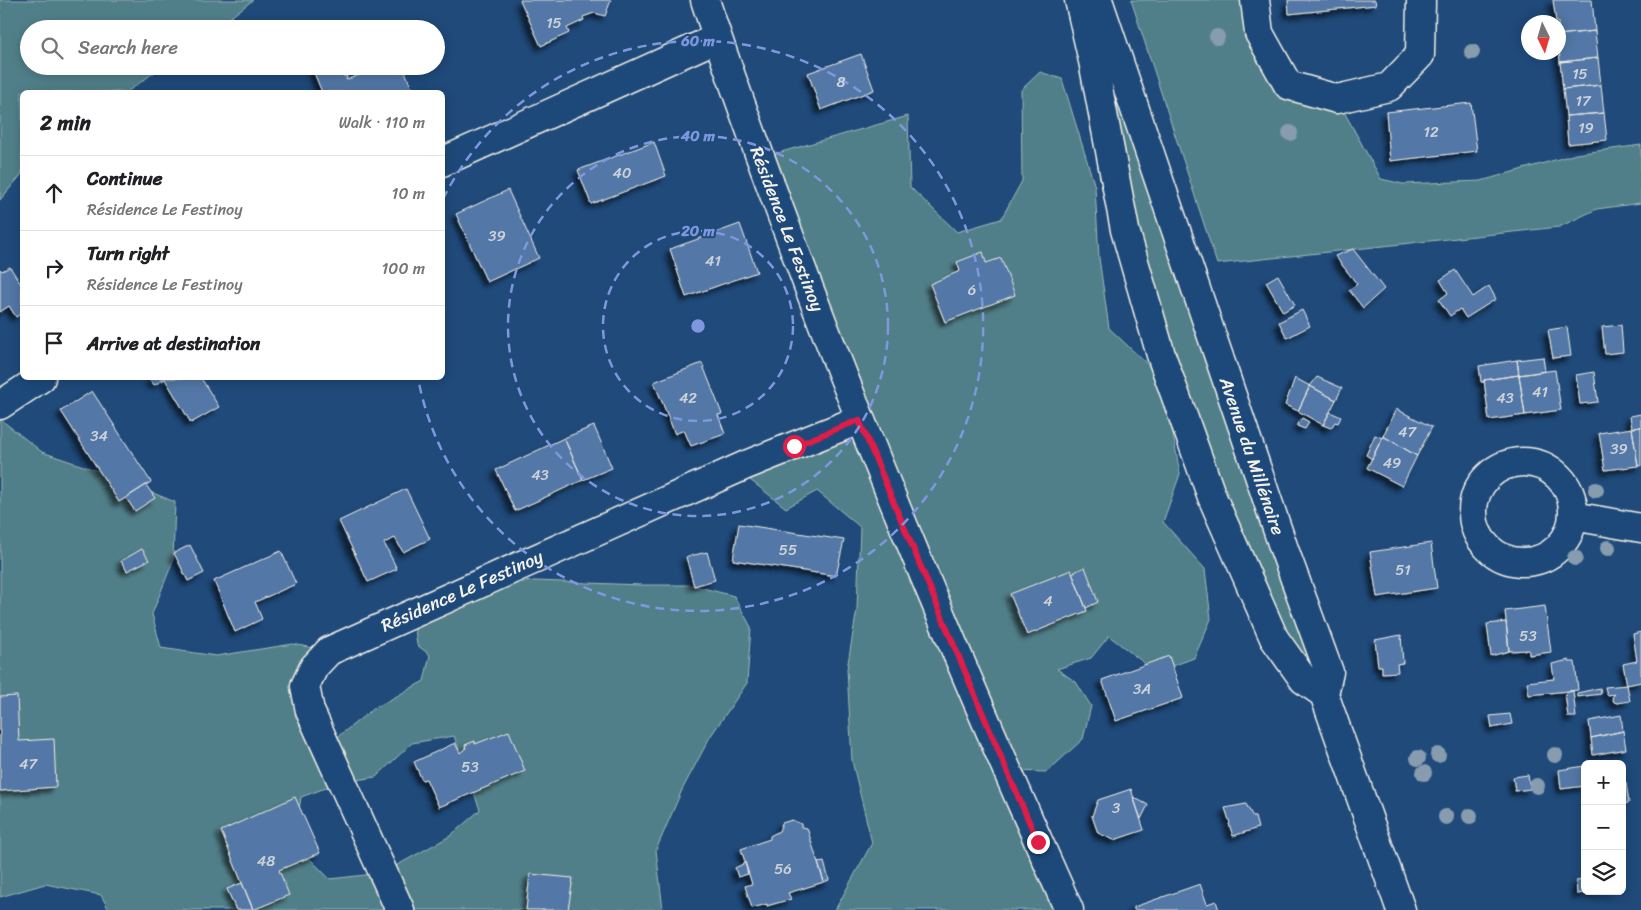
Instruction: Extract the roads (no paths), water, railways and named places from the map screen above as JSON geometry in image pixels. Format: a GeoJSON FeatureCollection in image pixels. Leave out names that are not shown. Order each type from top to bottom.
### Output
{"type":"FeatureCollection","features":[{"type":"Feature","properties":{"kind":"street","name":"Résidence Le Festinoy"},"geometry":{"type":"LineString","coordinates":[[705,0],[760,158],[859,420],[1003,762],[1068,910]]}},
{"type":"Feature","properties":{"kind":"street"},"geometry":{"type":"LineString","coordinates":[[1080,0],[1125,230],[1164,364],[1212,497],[1274,638],[1304,680],[1324,694]]}},
{"type":"Feature","properties":{"kind":"street","name":"Avenue du Millénaire"},"geometry":{"type":"LineString","coordinates":[[1098,0],[1284,550],[1329,672],[1324,694],[1401,910]]}},
{"type":"Feature","properties":{"kind":"street"},"geometry":{"type":"LineString","coordinates":[[1255,0],[1258,34],[1288,85],[1337,99],[1389,87],[1420,55],[1421,1]]}},
{"type":"Feature","properties":{"kind":"street"},"geometry":{"type":"LineString","coordinates":[[445,161],[717,38]]}},
{"type":"Feature","properties":{"kind":"street"},"geometry":{"type":"LineString","coordinates":[[0,405],[38,380]]}},
{"type":"Feature","properties":{"kind":"street","name":"Résidence Le Festinoy"},"geometry":{"type":"LineString","coordinates":[[400,910],[310,710],[305,686],[314,667],[328,651],[746,465],[859,420]]}},
{"type":"Feature","properties":{"kind":"street"},"geometry":{"type":"LineString","coordinates":[[1573,516],[1641,528]]}}]}
